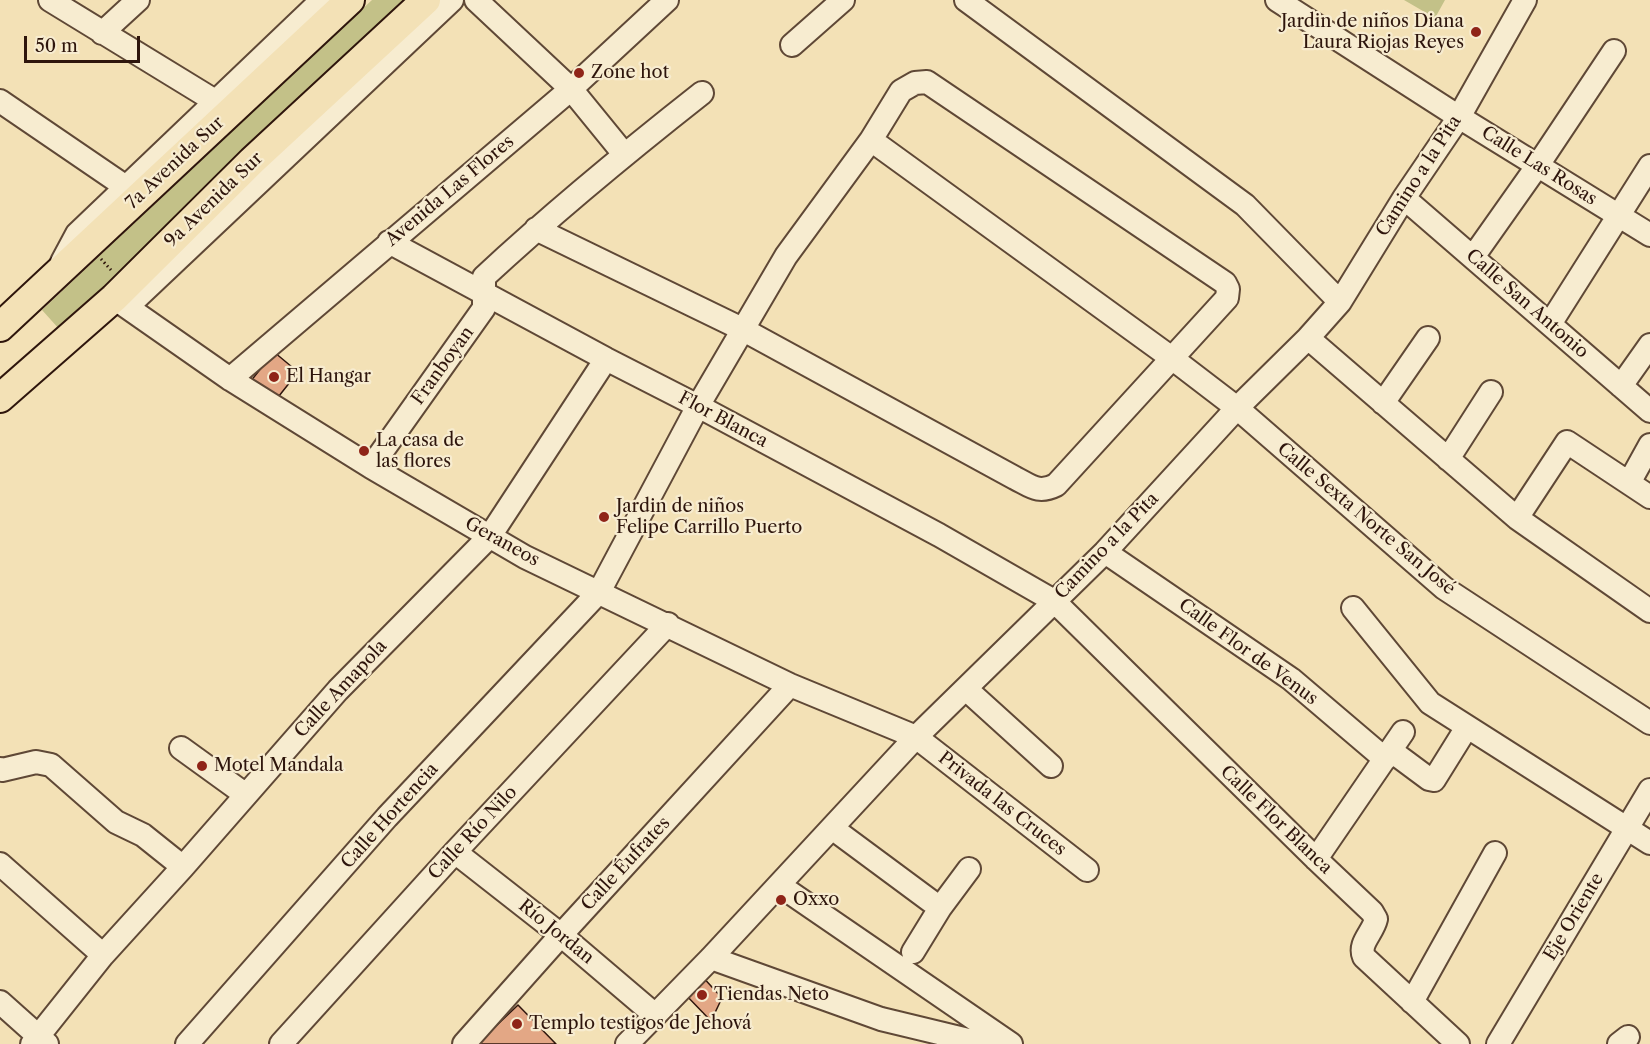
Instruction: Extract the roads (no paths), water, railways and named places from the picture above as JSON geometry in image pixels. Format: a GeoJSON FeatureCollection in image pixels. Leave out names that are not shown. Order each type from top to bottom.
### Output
{"type":"FeatureCollection","features":[{"type":"Feature","properties":{"kind":"main road","name":"7a Avenida Sur"},"geometry":{"type":"LineString","coordinates":[[0,327],[350,0]]}},
{"type":"Feature","properties":{"kind":"main road","name":"9a Avenida Sur"},"geometry":{"type":"LineString","coordinates":[[0,398],[123,297],[252,161],[426,0]]}},
{"type":"Feature","properties":{"kind":"street"},"geometry":{"type":"LineString","coordinates":[[50,0],[215,101]]}},
{"type":"Feature","properties":{"kind":"street"},"geometry":{"type":"LineString","coordinates":[[102,33],[138,0]]}},
{"type":"Feature","properties":{"kind":"street"},"geometry":{"type":"LineString","coordinates":[[53,278],[77,234],[322,0]]}},
{"type":"Feature","properties":{"kind":"street"},"geometry":{"type":"LineString","coordinates":[[123,297],[452,0]]}},
{"type":"Feature","properties":{"kind":"street"},"geometry":{"type":"LineString","coordinates":[[476,0],[571,89],[624,154]]}},
{"type":"Feature","properties":{"kind":"street","name":"Avenida Las Flores"},"geometry":{"type":"LineString","coordinates":[[230,379],[571,89],[667,0]]}},
{"type":"Feature","properties":{"kind":"street"},"geometry":{"type":"LineString","coordinates":[[792,45],[843,0]]}},
{"type":"Feature","properties":{"kind":"street"},"geometry":{"type":"LineString","coordinates":[[966,0],[1245,205],[1340,302]]}},
{"type":"Feature","properties":{"kind":"street","name":"Calle Las Rosas"},"geometry":{"type":"LineString","coordinates":[[1277,0],[1459,117],[1650,235]]}},
{"type":"Feature","properties":{"kind":"street","name":"Camino a la Pita"},"geometry":{"type":"LineString","coordinates":[[627,1044],[711,958],[916,737],[1105,552],[1237,408],[1308,338],[1340,302],[1404,198],[1459,117],[1525,0]]}},
{"type":"Feature","properties":{"kind":"street"},"geometry":{"type":"LineString","coordinates":[[1473,257],[1614,51]]}},
{"type":"Feature","properties":{"kind":"street","name":"Calle Hortencia"},"geometry":{"type":"LineString","coordinates":[[187,1044],[387,818],[599,592],[698,406],[786,256],[872,140],[901,92],[915,83],[927,82],[1225,283],[1228,289],[1227,298],[1173,359]]}},
{"type":"Feature","properties":{"kind":"street","name":"Franboyan"},"geometry":{"type":"LineString","coordinates":[[371,467],[484,308],[484,277],[536,228],[624,154],[702,93]]}},
{"type":"Feature","properties":{"kind":"street"},"geometry":{"type":"LineString","coordinates":[[0,101],[126,187]]}},
{"type":"Feature","properties":{"kind":"street","name":"Calle Sexta Norte San José"},"geometry":{"type":"LineString","coordinates":[[872,140],[1237,408],[1444,588],[1650,723]]}},
{"type":"Feature","properties":{"kind":"street"},"geometry":{"type":"LineString","coordinates":[[1550,324],[1650,166]]}},
{"type":"Feature","properties":{"kind":"street","name":"Calle San Antonio"},"geometry":{"type":"LineString","coordinates":[[1404,198],[1650,411]]}},
{"type":"Feature","properties":{"kind":"street"},"geometry":{"type":"LineString","coordinates":[[536,228],[742,329],[1033,487],[1045,490],[1056,486],[1173,359]]}},
{"type":"Feature","properties":{"kind":"street","name":"Flor Blanca"},"geometry":{"type":"LineString","coordinates":[[389,242],[939,535],[1054,601]]}},
{"type":"Feature","properties":{"kind":"street","name":"Geraneos"},"geometry":{"type":"LineString","coordinates":[[123,297],[230,379],[371,467],[525,557],[668,624],[790,685],[916,737]]}},
{"type":"Feature","properties":{"kind":"street"},"geometry":{"type":"LineString","coordinates":[[1308,338],[1517,518],[1650,612]]}},
{"type":"Feature","properties":{"kind":"street"},"geometry":{"type":"LineString","coordinates":[[1383,403],[1428,338]]}},
{"type":"Feature","properties":{"kind":"street"},"geometry":{"type":"LineString","coordinates":[[1622,386],[1650,345]]}},
{"type":"Feature","properties":{"kind":"street","name":"Calle Amapola"},"geometry":{"type":"LineString","coordinates":[[39,1041],[103,956],[338,690],[490,536],[606,359]]}},
{"type":"Feature","properties":{"kind":"street"},"geometry":{"type":"LineString","coordinates":[[1448,459],[1491,392]]}},
{"type":"Feature","properties":{"kind":"street"},"geometry":{"type":"LineString","coordinates":[[1517,518],[1567,441],[1650,497]]}},
{"type":"Feature","properties":{"kind":"street"},"geometry":{"type":"LineString","coordinates":[[1629,483],[1650,445]]}},
{"type":"Feature","properties":{"kind":"street","name":"Calle Flor de Venus"},"geometry":{"type":"LineString","coordinates":[[1105,552],[1291,679],[1387,756],[1394,753],[1429,779],[1434,780],[1467,728]]}},
{"type":"Feature","properties":{"kind":"street","name":"Calle Flor Blanca"},"geometry":{"type":"LineString","coordinates":[[1054,601],[1372,912],[1376,919],[1361,950],[1364,957],[1458,1044]]}},
{"type":"Feature","properties":{"kind":"street"},"geometry":{"type":"LineString","coordinates":[[1353,608],[1430,703],[1650,843]]}},
{"type":"Feature","properties":{"kind":"street","name":"Calle Río Nilo"},"geometry":{"type":"LineString","coordinates":[[281,1044],[455,852],[668,624]]}},
{"type":"Feature","properties":{"kind":"street","name":"Calle Éufrates"},"geometry":{"type":"LineString","coordinates":[[464,1044],[790,685]]}},
{"type":"Feature","properties":{"kind":"street"},"geometry":{"type":"LineString","coordinates":[[966,689],[1051,766]]}},
{"type":"Feature","properties":{"kind":"street"},"geometry":{"type":"LineString","coordinates":[[1316,859],[1403,732]]}},
{"type":"Feature","properties":{"kind":"street","name":"Privada las Cruces"},"geometry":{"type":"LineString","coordinates":[[916,737],[1087,870]]}},
{"type":"Feature","properties":{"kind":"street"},"geometry":{"type":"LineString","coordinates":[[181,748],[246,795]]}},
{"type":"Feature","properties":{"kind":"street"},"geometry":{"type":"LineString","coordinates":[[1,769],[36,762],[51,765],[116,822],[143,835],[183,867]]}},
{"type":"Feature","properties":{"kind":"street","name":"Eje Oriente"},"geometry":{"type":"LineString","coordinates":[[1498,1044],[1650,789]]}},
{"type":"Feature","properties":{"kind":"street"},"geometry":{"type":"LineString","coordinates":[[832,828],[940,908]]}},
{"type":"Feature","properties":{"kind":"street","name":"Río Jordan"},"geometry":{"type":"LineString","coordinates":[[455,852],[561,935],[655,1015]]}},
{"type":"Feature","properties":{"kind":"street"},"geometry":{"type":"LineString","coordinates":[[1412,1002],[1495,853]]}},
{"type":"Feature","properties":{"kind":"street"},"geometry":{"type":"LineString","coordinates":[[0,864],[103,956]]}},
{"type":"Feature","properties":{"kind":"street"},"geometry":{"type":"LineString","coordinates":[[913,952],[940,908],[969,869]]}},
{"type":"Feature","properties":{"kind":"street"},"geometry":{"type":"LineString","coordinates":[[778,885],[1002,1039]]}},
{"type":"Feature","properties":{"kind":"street"},"geometry":{"type":"LineString","coordinates":[[711,958],[881,1019],[972,1041],[1002,1039]]}},
{"type":"Feature","properties":{"kind":"street"},"geometry":{"type":"LineString","coordinates":[[0,1002],[39,1041]]}},
{"type":"Feature","properties":{"kind":"place","name":"Jardin de niños Diana Laura Riojas Reyes"},"geometry":{"type":"Point","coordinates":[1476,32]}},
{"type":"Feature","properties":{"kind":"place","name":"Zone hot"},"geometry":{"type":"Point","coordinates":[579,73]}},
{"type":"Feature","properties":{"kind":"place","name":"El Hangar"},"geometry":{"type":"Point","coordinates":[274,377]}},
{"type":"Feature","properties":{"kind":"place","name":"La casa de las flores"},"geometry":{"type":"Point","coordinates":[364,451]}},
{"type":"Feature","properties":{"kind":"place","name":"Jardin de niños Felipe Carrillo Puerto"},"geometry":{"type":"Point","coordinates":[604,517]}},
{"type":"Feature","properties":{"kind":"place","name":"Motel Mandala"},"geometry":{"type":"Point","coordinates":[202,766]}},
{"type":"Feature","properties":{"kind":"place","name":"Oxxo"},"geometry":{"type":"Point","coordinates":[781,900]}},
{"type":"Feature","properties":{"kind":"place","name":"Tiendas Neto"},"geometry":{"type":"Point","coordinates":[702,995]}},
{"type":"Feature","properties":{"kind":"place","name":"Templo testigos de Jehová"},"geometry":{"type":"Point","coordinates":[517,1024]}}]}
